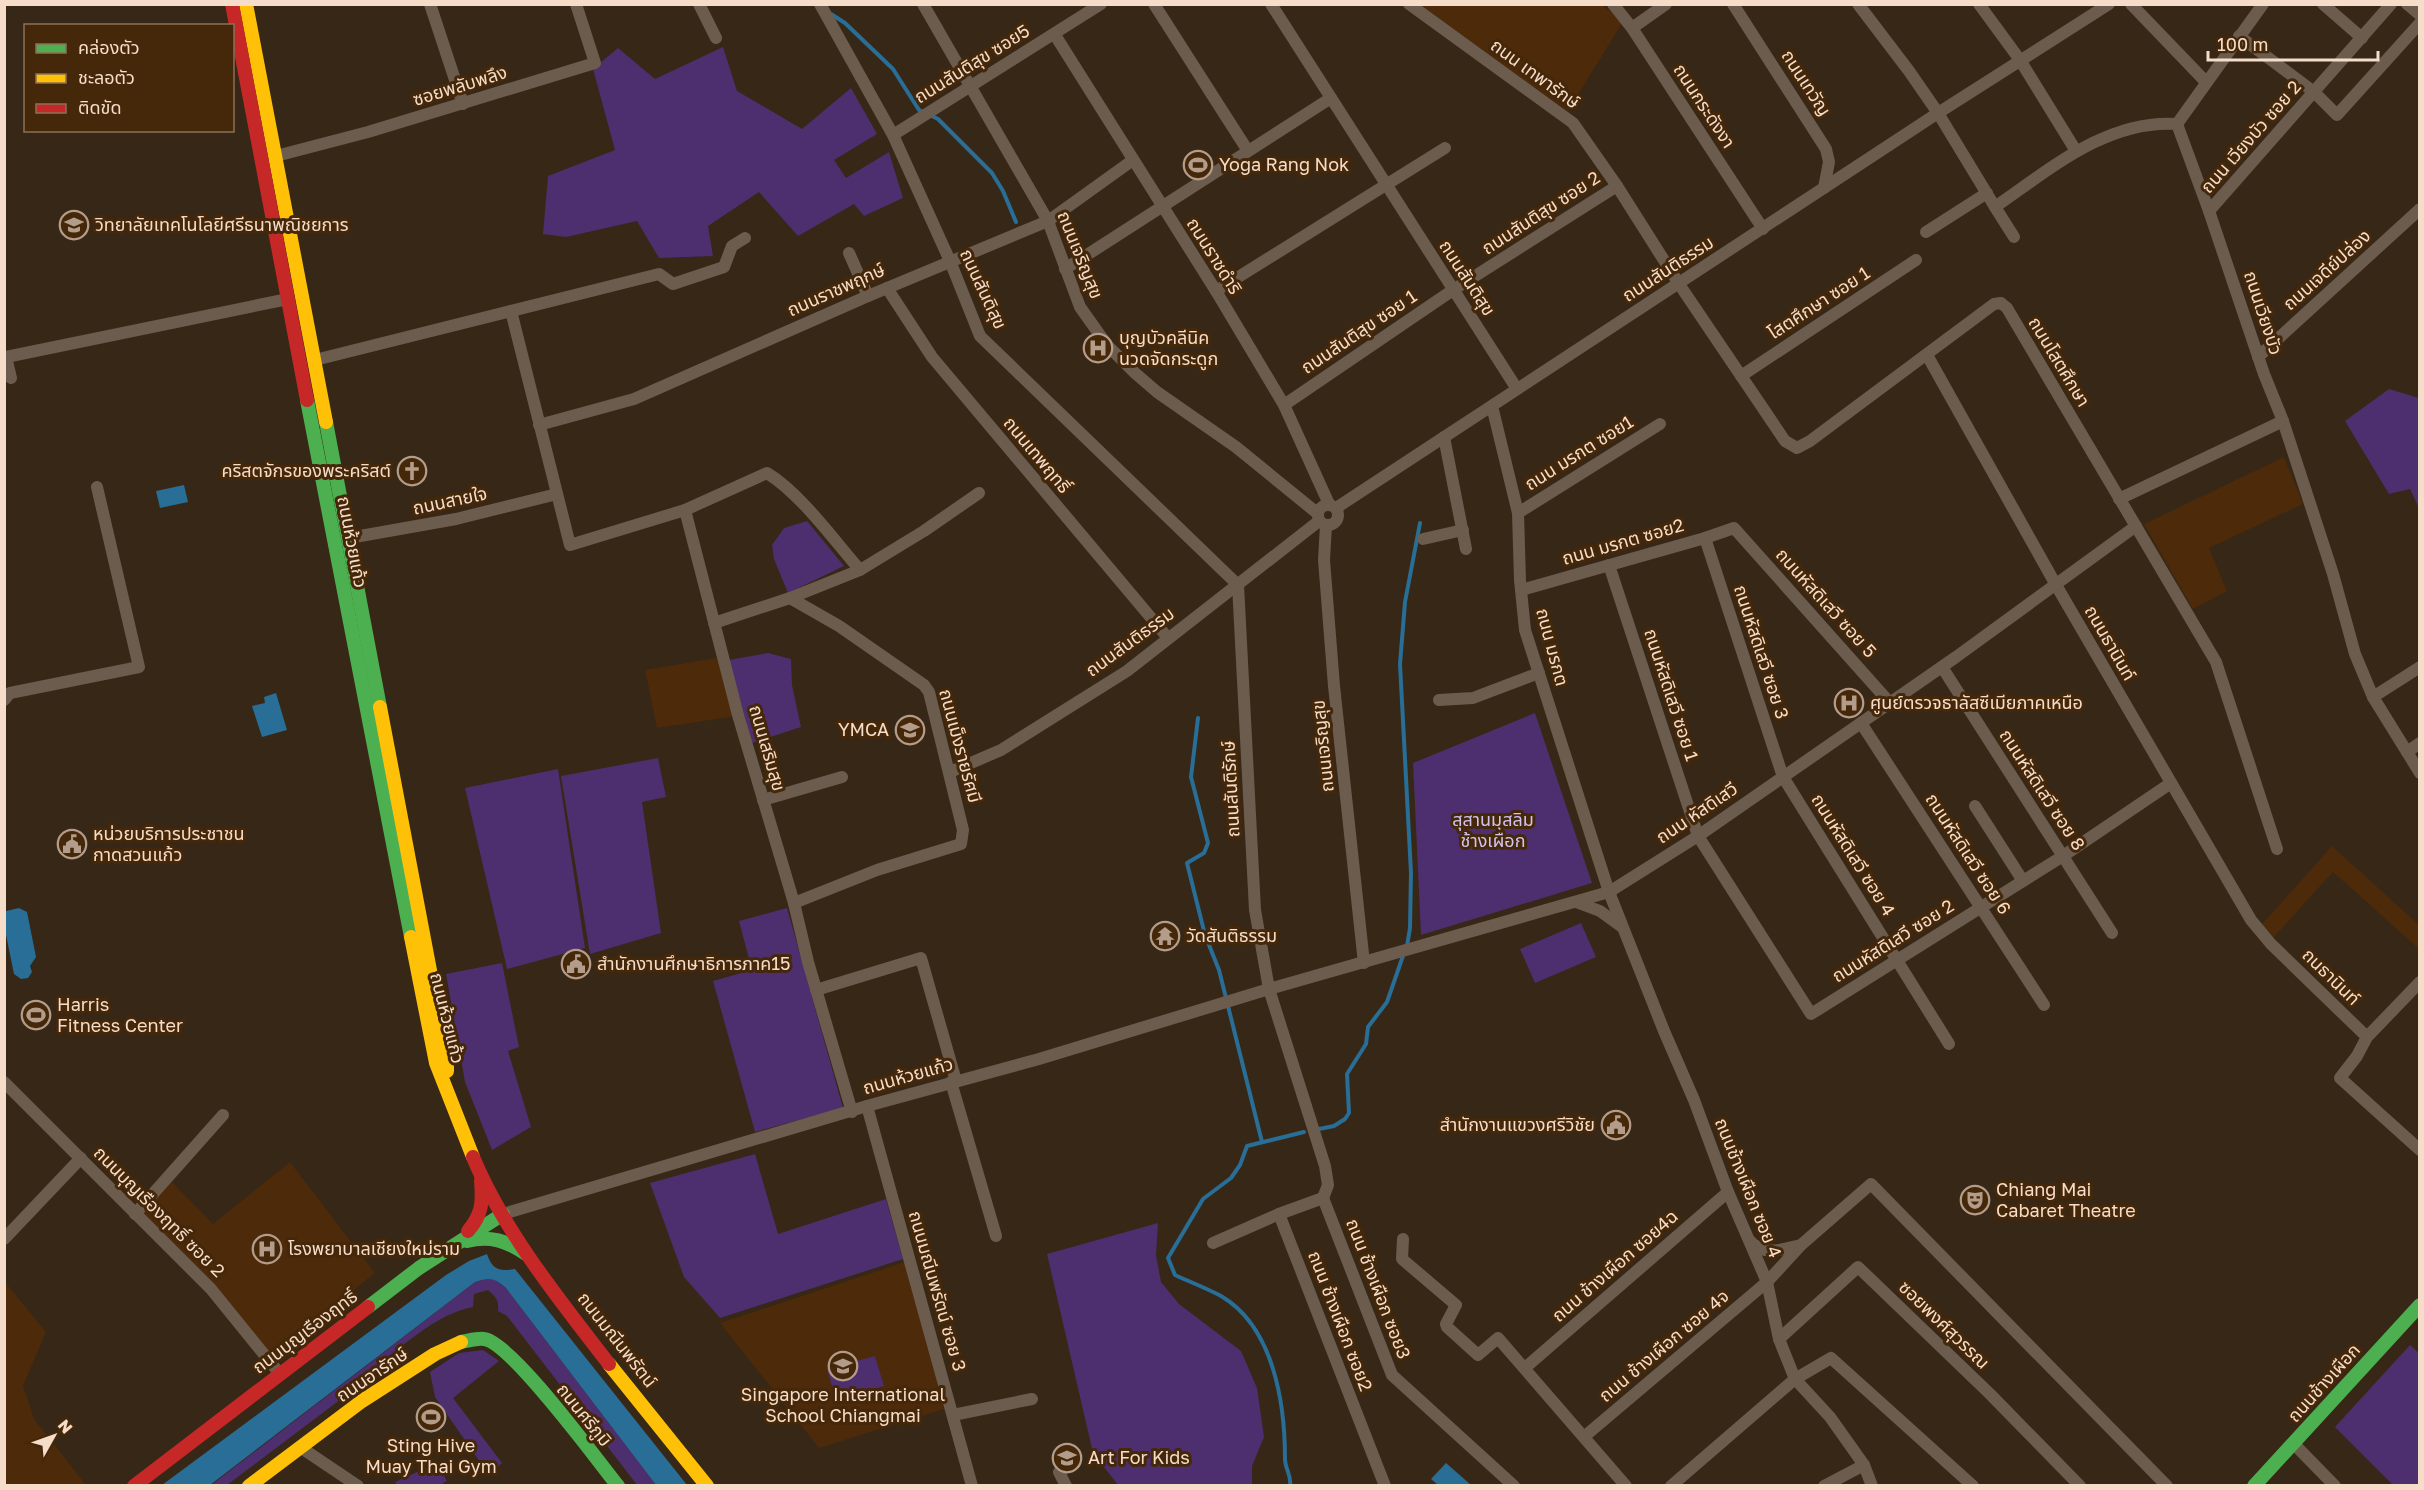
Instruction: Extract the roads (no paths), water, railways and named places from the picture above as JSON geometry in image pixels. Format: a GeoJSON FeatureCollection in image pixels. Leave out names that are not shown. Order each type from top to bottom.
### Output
{"type":"FeatureCollection","features":[{"type":"Feature","properties":{"kind":"main road","name":"ถนนห้วยแก้ว"},"geometry":{"type":"LineString","coordinates":[[232,4],[436,1063],[447,1084],[467,1145],[503,1214]]}},
{"type":"Feature","properties":{"kind":"main road","name":"ถนนห้วยแก้ว"},"geometry":{"type":"LineString","coordinates":[[246,4],[447,1060],[447,1084]]}},
{"type":"Feature","properties":{"kind":"main road"},"geometry":{"type":"LineString","coordinates":[[301,362],[315,360]]}},
{"type":"Feature","properties":{"kind":"main road"},"geometry":{"type":"LineString","coordinates":[[454,1244],[479,1220],[483,1204],[481,1175]]}},
{"type":"Feature","properties":{"kind":"main road","name":"ถนนบุญเรืองฤทธิ์"},"geometry":{"type":"LineString","coordinates":[[134,1485],[419,1268],[503,1214]]}},
{"type":"Feature","properties":{"kind":"main road","name":"ถนนมณีนพรัตน์"},"geometry":{"type":"LineString","coordinates":[[503,1214],[532,1259],[707,1485]]}},
{"type":"Feature","properties":{"kind":"main road"},"geometry":{"type":"LineString","coordinates":[[454,1244],[477,1238],[489,1238],[514,1245],[532,1259]]}},
{"type":"Feature","properties":{"kind":"main road","name":"ถนนช้างเผือก"},"geometry":{"type":"LineString","coordinates":[[2254,1485],[2420,1305]]}},
{"type":"Feature","properties":{"kind":"main road","name":"ถนนอารักษ์"},"geometry":{"type":"LineString","coordinates":[[249,1485],[362,1401],[457,1342],[484,1339],[498,1345],[521,1367]]}},
{"type":"Feature","properties":{"kind":"main road","name":"ถนนศรีภูมิ"},"geometry":{"type":"LineString","coordinates":[[521,1367],[618,1485]]}},
{"type":"Feature","properties":{"kind":"street"},"geometry":{"type":"LineString","coordinates":[[430,4],[463,104]]}},
{"type":"Feature","properties":{"kind":"street","name":"ซอยพลับพลึง"},"geometry":{"type":"LineString","coordinates":[[276,156],[368,132],[595,63],[576,4]]}},
{"type":"Feature","properties":{"kind":"street","name":"ถนนสันติสุข"},"geometry":{"type":"LineString","coordinates":[[820,4],[893,135],[950,261],[980,336],[1238,585]]}},
{"type":"Feature","properties":{"kind":"street","name":"ถนนเจริญสุข"},"geometry":{"type":"LineString","coordinates":[[923,4],[1048,221],[1080,308],[1107,345],[1135,373],[1236,447],[1321,520],[1334,686],[1364,963]]}},
{"type":"Feature","properties":{"kind":"street","name":"ถนนสันติสุข ซอย5"},"geometry":{"type":"LineString","coordinates":[[893,135],[1101,4]]}},
{"type":"Feature","properties":{"kind":"street"},"geometry":{"type":"LineString","coordinates":[[1154,4],[1248,151]]}},
{"type":"Feature","properties":{"kind":"street","name":"ถนนสันติสุข"},"geometry":{"type":"LineString","coordinates":[[1270,4],[1517,390]]}},
{"type":"Feature","properties":{"kind":"street","name":"ถนน เทพารักษ์"},"geometry":{"type":"LineString","coordinates":[[1408,4],[1573,123],[1617,186],[1679,284]]}},
{"type":"Feature","properties":{"kind":"street","name":"ถนนกระดังงา"},"geometry":{"type":"LineString","coordinates":[[1613,4],[1632,28],[1762,229]]}},
{"type":"Feature","properties":{"kind":"street"},"geometry":{"type":"LineString","coordinates":[[1632,28],[1666,4]]}},
{"type":"Feature","properties":{"kind":"street","name":"ถนนเทวัญ"},"geometry":{"type":"LineString","coordinates":[[1733,4],[1826,149],[1829,162],[1824,188]]}},
{"type":"Feature","properties":{"kind":"street"},"geometry":{"type":"LineString","coordinates":[[1858,4],[1938,113],[2014,237]]}},
{"type":"Feature","properties":{"kind":"street"},"geometry":{"type":"LineString","coordinates":[[1979,4],[2020,60],[2076,151]]}},
{"type":"Feature","properties":{"kind":"street","name":"ถนนสันติธรรม"},"geometry":{"type":"LineString","coordinates":[[950,772],[1001,750],[1127,671],[1321,520],[1321,507],[1332,506],[1444,437],[1938,113],[2109,4]]}},
{"type":"Feature","properties":{"kind":"street"},"geometry":{"type":"LineString","coordinates":[[2131,4],[2206,82]]}},
{"type":"Feature","properties":{"kind":"street"},"geometry":{"type":"LineString","coordinates":[[1995,207],[2076,151],[2142,125],[2156,122],[2177,124],[2263,4]]}},
{"type":"Feature","properties":{"kind":"street"},"geometry":{"type":"LineString","coordinates":[[2323,4],[2362,38]]}},
{"type":"Feature","properties":{"kind":"street","name":"ถนน เวียงบัว ซอย 2"},"geometry":{"type":"LineString","coordinates":[[2209,211],[2391,4]]}},
{"type":"Feature","properties":{"kind":"street"},"geometry":{"type":"LineString","coordinates":[[2407,4],[2420,15]]}},
{"type":"Feature","properties":{"kind":"street"},"geometry":{"type":"LineString","coordinates":[[700,5],[716,38]]}},
{"type":"Feature","properties":{"kind":"street"},"geometry":{"type":"LineString","coordinates":[[2239,36],[2314,92],[2337,115],[2420,23]]}},
{"type":"Feature","properties":{"kind":"street","name":"ถนนราชดำริ"},"geometry":{"type":"LineString","coordinates":[[1054,34],[1216,291],[1284,405],[1332,506]]}},
{"type":"Feature","properties":{"kind":"street"},"geometry":{"type":"LineString","coordinates":[[1065,269],[1331,98]]}},
{"type":"Feature","properties":{"kind":"street","name":"ถนนเวียงบัว"},"geometry":{"type":"LineString","coordinates":[[2177,124],[2258,357],[2283,421],[2333,574],[2355,654],[2373,697],[2420,773]]}},
{"type":"Feature","properties":{"kind":"street"},"geometry":{"type":"LineString","coordinates":[[1216,291],[1445,148]]}},
{"type":"Feature","properties":{"kind":"street","name":"ถนนราชพฤกษ์"},"geometry":{"type":"LineString","coordinates":[[539,425],[634,399],[868,296],[1048,221],[1133,160]]}},
{"type":"Feature","properties":{"kind":"street","name":"ถนนสันติสุข ซอย 2"},"geometry":{"type":"LineString","coordinates":[[1453,290],[1617,186]]}},
{"type":"Feature","properties":{"kind":"street"},"geometry":{"type":"LineString","coordinates":[[1926,232],[1987,193]]}},
{"type":"Feature","properties":{"kind":"street","name":"ถนนเจดีย์ปล่อง"},"geometry":{"type":"LineString","coordinates":[[2258,357],[2420,209]]}},
{"type":"Feature","properties":{"kind":"street"},"geometry":{"type":"LineString","coordinates":[[315,360],[644,277],[659,274],[673,284],[724,267],[732,246],[745,238]]}},
{"type":"Feature","properties":{"kind":"street"},"geometry":{"type":"LineString","coordinates":[[849,253],[868,296]]}},
{"type":"Feature","properties":{"kind":"street","name":"โสตศึกษา ซอย 1"},"geometry":{"type":"LineString","coordinates":[[1741,376],[1916,260]]}},
{"type":"Feature","properties":{"kind":"street","name":"ถนนโสตศึกษา"},"geometry":{"type":"LineString","coordinates":[[1679,284],[1785,441],[1797,448],[1810,441],[1994,304],[2001,303],[2007,308],[2216,662],[2277,849]]}},
{"type":"Feature","properties":{"kind":"street","name":"ถนนเทพฤทธิ์"},"geometry":{"type":"LineString","coordinates":[[887,288],[932,357],[1168,638]]}},
{"type":"Feature","properties":{"kind":"street","name":"ถนนสันติสุข ซอย 1"},"geometry":{"type":"LineString","coordinates":[[1284,405],[1453,290]]}},
{"type":"Feature","properties":{"kind":"street"},"geometry":{"type":"LineString","coordinates":[[11,378],[6,357],[288,298]]}},
{"type":"Feature","properties":{"kind":"street"},"geometry":{"type":"LineString","coordinates":[[511,311],[570,545],[685,510],[768,472],[787,488],[860,570]]}},
{"type":"Feature","properties":{"kind":"street","name":"ถนนธานินท์"},"geometry":{"type":"LineString","coordinates":[[1927,355],[2056,585],[2245,910],[2271,944]]}},
{"type":"Feature","properties":{"kind":"street","name":"ถนน มรกต"},"geometry":{"type":"LineString","coordinates":[[1492,406],[1518,513],[1525,630],[1609,892]]}},
{"type":"Feature","properties":{"kind":"street"},"geometry":{"type":"LineString","coordinates":[[2119,499],[2283,421]]}},
{"type":"Feature","properties":{"kind":"street","name":"ถนน มรกต ซอย1"},"geometry":{"type":"LineString","coordinates":[[1518,513],[1660,424]]}},
{"type":"Feature","properties":{"kind":"street"},"geometry":{"type":"LineString","coordinates":[[1444,437],[1466,549]]}},
{"type":"Feature","properties":{"kind":"street"},"geometry":{"type":"LineString","coordinates":[[4,700],[10,693],[139,667],[97,487]]}},
{"type":"Feature","properties":{"kind":"street"},"geometry":{"type":"LineString","coordinates":[[714,623],[790,598],[860,570],[924,531],[979,493]]}},
{"type":"Feature","properties":{"kind":"street","name":"ถนนสายใจ"},"geometry":{"type":"LineString","coordinates":[[349,538],[456,519],[557,494]]}},
{"type":"Feature","properties":{"kind":"street"},"geometry":{"type":"LineString","coordinates":[[1321,520],[1336,520],[1332,506]]}},
{"type":"Feature","properties":{"kind":"street","name":"ถนนเสริมสุข"},"geometry":{"type":"LineString","coordinates":[[685,510],[763,800],[852,1112]]}},
{"type":"Feature","properties":{"kind":"street","name":"ถนน หัสดิเสวี"},"geometry":{"type":"LineString","coordinates":[[1218,1005],[1609,892],[1698,836],[1942,667],[2136,526]]}},
{"type":"Feature","properties":{"kind":"street","name":"ถนน มรกต ซอย2"},"geometry":{"type":"LineString","coordinates":[[1521,590],[1734,528]]}},
{"type":"Feature","properties":{"kind":"street","name":"ถนนหัสดิเสวี ซอย 5"},"geometry":{"type":"LineString","coordinates":[[1734,528],[1890,703]]}},
{"type":"Feature","properties":{"kind":"street"},"geometry":{"type":"LineString","coordinates":[[1423,539],[1464,530]]}},
{"type":"Feature","properties":{"kind":"street","name":"ถนนหัสดิเสวี ซอย 3"},"geometry":{"type":"LineString","coordinates":[[1705,538],[1783,777]]}},
{"type":"Feature","properties":{"kind":"street","name":"ถนนหัสดิเสวี ซอย 1"},"geometry":{"type":"LineString","coordinates":[[1609,565],[1698,836]]}},
{"type":"Feature","properties":{"kind":"street","name":"ถนนสันติรักษ์"},"geometry":{"type":"LineString","coordinates":[[1238,585],[1255,909],[1269,989]]}},
{"type":"Feature","properties":{"kind":"street","name":"ถนนเม็งรายรัศมี"},"geometry":{"type":"LineString","coordinates":[[790,598],[839,626],[924,685],[929,692],[963,830],[961,844],[877,870],[794,903]]}},
{"type":"Feature","properties":{"kind":"street","name":"ถนนหัสดิเสวี ซอย 8"},"geometry":{"type":"LineString","coordinates":[[1942,667],[2112,933]]}},
{"type":"Feature","properties":{"kind":"street"},"geometry":{"type":"LineString","coordinates":[[2373,697],[2420,667]]}},
{"type":"Feature","properties":{"kind":"street"},"geometry":{"type":"LineString","coordinates":[[1439,700],[1473,698],[1539,673]]}},
{"type":"Feature","properties":{"kind":"street","name":"ถนนหัสดิเสวี ซอย 6"},"geometry":{"type":"LineString","coordinates":[[1861,723],[2044,1005]]}},
{"type":"Feature","properties":{"kind":"street"},"geometry":{"type":"LineString","coordinates":[[2407,752],[2420,742]]}},
{"type":"Feature","properties":{"kind":"street"},"geometry":{"type":"LineString","coordinates":[[763,800],[842,777]]}},
{"type":"Feature","properties":{"kind":"street","name":"ถนนหัสดิเสวี ซอย 4"},"geometry":{"type":"LineString","coordinates":[[1783,777],[1949,1044]]}},
{"type":"Feature","properties":{"kind":"street","name":"ถนนหัสดิเสวี ซอย 2"},"geometry":{"type":"LineString","coordinates":[[1698,836],[1811,1014],[2063,856],[2171,783]]}},
{"type":"Feature","properties":{"kind":"street"},"geometry":{"type":"LineString","coordinates":[[1975,806],[2023,881]]}},
{"type":"Feature","properties":{"kind":"street","name":"ถนนช้างเผือก ซอย 4"},"geometry":{"type":"LineString","coordinates":[[1609,892],[1694,1100],[1728,1192],[1767,1282],[1779,1339],[1795,1379],[1830,1417],[1864,1466],[1872,1485]]}},
{"type":"Feature","properties":{"kind":"street"},"geometry":{"type":"LineString","coordinates":[[1576,902],[1600,911],[1622,927]]}},
{"type":"Feature","properties":{"kind":"street","name":"ถนธานินท์"},"geometry":{"type":"LineString","coordinates":[[2271,944],[2367,1037]]}},
{"type":"Feature","properties":{"kind":"street"},"geometry":{"type":"LineString","coordinates":[[816,990],[921,958],[996,1236]]}},
{"type":"Feature","properties":{"kind":"street"},"geometry":{"type":"LineString","coordinates":[[2420,982],[2367,1037],[2357,1056],[2340,1078],[2420,1150]]}},
{"type":"Feature","properties":{"kind":"street"},"geometry":{"type":"LineString","coordinates":[[1213,1243],[1279,1214],[1323,1198],[1328,1185],[1325,1166],[1269,989]]}},
{"type":"Feature","properties":{"kind":"street","name":"ถนนห้วยแก้ว"},"geometry":{"type":"LineString","coordinates":[[503,1214],[1218,1005]]}},
{"type":"Feature","properties":{"kind":"street","name":"ถนนบุญเรืองฤทธิ์ ซอย 2"},"geometry":{"type":"LineString","coordinates":[[4,1082],[211,1290],[280,1374]]}},
{"type":"Feature","properties":{"kind":"street","name":"ถนนมณีนพรัตน์ ซอย 3"},"geometry":{"type":"LineString","coordinates":[[867,1106],[972,1485]]}},
{"type":"Feature","properties":{"kind":"street"},"geometry":{"type":"LineString","coordinates":[[135,1214],[223,1115]]}},
{"type":"Feature","properties":{"kind":"street"},"geometry":{"type":"LineString","coordinates":[[4,1239],[81,1158]]}},
{"type":"Feature","properties":{"kind":"street","name":"ถนน ช้างเผือก ซอย 4จ"},"geometry":{"type":"LineString","coordinates":[[1585,1436],[1767,1282],[1801,1245],[1871,1184],[2167,1485]]}},
{"type":"Feature","properties":{"kind":"street","name":"ถนน ช้างเผือก ซอย4ฉ"},"geometry":{"type":"LineString","coordinates":[[1526,1367],[1728,1192]]}},
{"type":"Feature","properties":{"kind":"street","name":"ถนน ช้างเผือก ซอย3"},"geometry":{"type":"LineString","coordinates":[[1323,1198],[1392,1375],[1514,1485]]}},
{"type":"Feature","properties":{"kind":"street","name":"ถนน ช้างเผือก ซอย2"},"geometry":{"type":"LineString","coordinates":[[1279,1214],[1385,1485]]}},
{"type":"Feature","properties":{"kind":"street"},"geometry":{"type":"LineString","coordinates":[[1403,1239],[1402,1259],[1456,1305],[1446,1324],[1447,1327],[1478,1355],[1498,1338],[1526,1367],[1626,1485]]}},
{"type":"Feature","properties":{"kind":"street"},"geometry":{"type":"LineString","coordinates":[[1748,1239],[1755,1248],[1767,1251],[1801,1245]]}},
{"type":"Feature","properties":{"kind":"street","name":"ซอยพงศ์สุวรรณ"},"geometry":{"type":"LineString","coordinates":[[1779,1339],[1858,1267],[1990,1394],[2080,1485]]}},
{"type":"Feature","properties":{"kind":"street"},"geometry":{"type":"LineString","coordinates":[[1671,1485],[1795,1379],[1831,1358],[1973,1485]]}},
{"type":"Feature","properties":{"kind":"street"},"geometry":{"type":"LineString","coordinates":[[953,1415],[1032,1399]]}},
{"type":"Feature","properties":{"kind":"street"},"geometry":{"type":"LineString","coordinates":[[2293,1443],[2335,1485]]}},
{"type":"Feature","properties":{"kind":"street"},"geometry":{"type":"LineString","coordinates":[[300,1447],[357,1485]]}},
{"type":"Feature","properties":{"kind":"street"},"geometry":{"type":"LineString","coordinates":[[1824,1485],[1864,1466]]}},
{"type":"Feature","properties":{"kind":"street"},"geometry":{"type":"LineString","coordinates":[[1059,1472],[1066,1485]]}},
{"type":"Feature","properties":{"kind":"water"},"geometry":{"type":"Polygon","coordinates":[[[184,485],[188,502],[160,508],[156,491],[184,485]]]}},
{"type":"Feature","properties":{"kind":"water"},"geometry":{"type":"Polygon","coordinates":[[[276,693],[287,730],[262,737],[252,706],[265,703],[264,697],[276,693]]]}},
{"type":"Feature","properties":{"kind":"water"},"geometry":{"type":"Polygon","coordinates":[[[19,908],[27,912],[36,957],[30,966],[32,972],[28,978],[21,979],[14,974],[5,930],[6,911],[19,908]]]}},
{"type":"Feature","properties":{"kind":"water"},"geometry":{"type":"Polygon","coordinates":[[[487,1254],[491,1263],[497,1268],[515,1269],[687,1485],[656,1485],[506,1288],[495,1280],[485,1279],[475,1282],[210,1485],[162,1485],[446,1275],[469,1261],[487,1254]]]}},
{"type":"Feature","properties":{"kind":"water"},"geometry":{"type":"Polygon","coordinates":[[[1446,1463],[1471,1485],[1438,1485],[1431,1479],[1446,1463]]]}},
{"type":"Feature","properties":{"kind":"waterway"},"geometry":{"type":"LineString","coordinates":[[831,14],[845,23],[893,69],[919,110],[923,112]]}},
{"type":"Feature","properties":{"kind":"waterway"},"geometry":{"type":"LineString","coordinates":[[930,115],[938,119],[992,173],[1003,191],[1016,222]]}},
{"type":"Feature","properties":{"kind":"waterway"},"geometry":{"type":"LineString","coordinates":[[1407,946],[1410,928],[1411,873],[1400,664],[1405,602],[1420,523]]}},
{"type":"Feature","properties":{"kind":"waterway"},"geometry":{"type":"LineString","coordinates":[[1198,718],[1191,777],[1208,843],[1204,853],[1187,863],[1205,935],[1219,970],[1262,1142]]}},
{"type":"Feature","properties":{"kind":"waterway"},"geometry":{"type":"LineString","coordinates":[[1319,1129],[1334,1126],[1345,1119],[1349,1113],[1347,1074],[1366,1044],[1368,1027],[1387,1002],[1404,953]]}},
{"type":"Feature","properties":{"kind":"waterway"},"geometry":{"type":"LineString","coordinates":[[1290,1486],[1285,1463],[1279,1391],[1265,1347],[1239,1310],[1221,1296],[1175,1275],[1168,1258],[1203,1199],[1231,1178],[1240,1165],[1247,1146],[1304,1132]]}},
{"type":"Feature","properties":{"kind":"place","name":"Yoga Rang Nok"},"geometry":{"type":"Point","coordinates":[1198,165]}},
{"type":"Feature","properties":{"kind":"place","name":"วิทยาลัยเทคโนโลยีศรีธนาพณิชยการ"},"geometry":{"type":"Point","coordinates":[74,225]}},
{"type":"Feature","properties":{"kind":"place","name":"บุญบัวคลีนิค นวดจัดกระดูก"},"geometry":{"type":"Point","coordinates":[1098,348]}},
{"type":"Feature","properties":{"kind":"place","name":"คริสตจักรของพระคริสต์"},"geometry":{"type":"Point","coordinates":[412,471]}},
{"type":"Feature","properties":{"kind":"place","name":"ศูนย์ตรวจธาลัสซีเมียภาคเหนือ"},"geometry":{"type":"Point","coordinates":[1849,703]}},
{"type":"Feature","properties":{"kind":"place","name":"YMCA"},"geometry":{"type":"Point","coordinates":[910,730]}},
{"type":"Feature","properties":{"kind":"place","name":"หน่วยบริการประชาชน กาดสวนแก้ว"},"geometry":{"type":"Point","coordinates":[72,844]}},
{"type":"Feature","properties":{"kind":"place","name":"วัดสันติธรรม"},"geometry":{"type":"Point","coordinates":[1165,936]}},
{"type":"Feature","properties":{"kind":"place","name":"สำนักงานศึกษาธิการภาค15"},"geometry":{"type":"Point","coordinates":[576,964]}},
{"type":"Feature","properties":{"kind":"place","name":"Harris Fitness Center"},"geometry":{"type":"Point","coordinates":[36,1015]}},
{"type":"Feature","properties":{"kind":"place","name":"สำนักงานแขวงศรีวิชัย"},"geometry":{"type":"Point","coordinates":[1616,1125]}},
{"type":"Feature","properties":{"kind":"place","name":"Chiang Mai Cabaret Theatre"},"geometry":{"type":"Point","coordinates":[1975,1200]}},
{"type":"Feature","properties":{"kind":"place","name":"โรงพยาบาลเชียงใหม่ราม"},"geometry":{"type":"Point","coordinates":[267,1249]}},
{"type":"Feature","properties":{"kind":"place","name":"Singapore International School Chiangmai"},"geometry":{"type":"Point","coordinates":[843,1366]}},
{"type":"Feature","properties":{"kind":"place","name":"Sting Hive Muay Thai Gym"},"geometry":{"type":"Point","coordinates":[431,1417]}},
{"type":"Feature","properties":{"kind":"place","name":"Art For Kids"},"geometry":{"type":"Point","coordinates":[1067,1458]}},
{"type":"Feature","properties":{"kind":"park label","name":"สุสานมุสลิม ช้างเผือก"},"geometry":{"type":"Point","coordinates":[1493,830]}}]}
